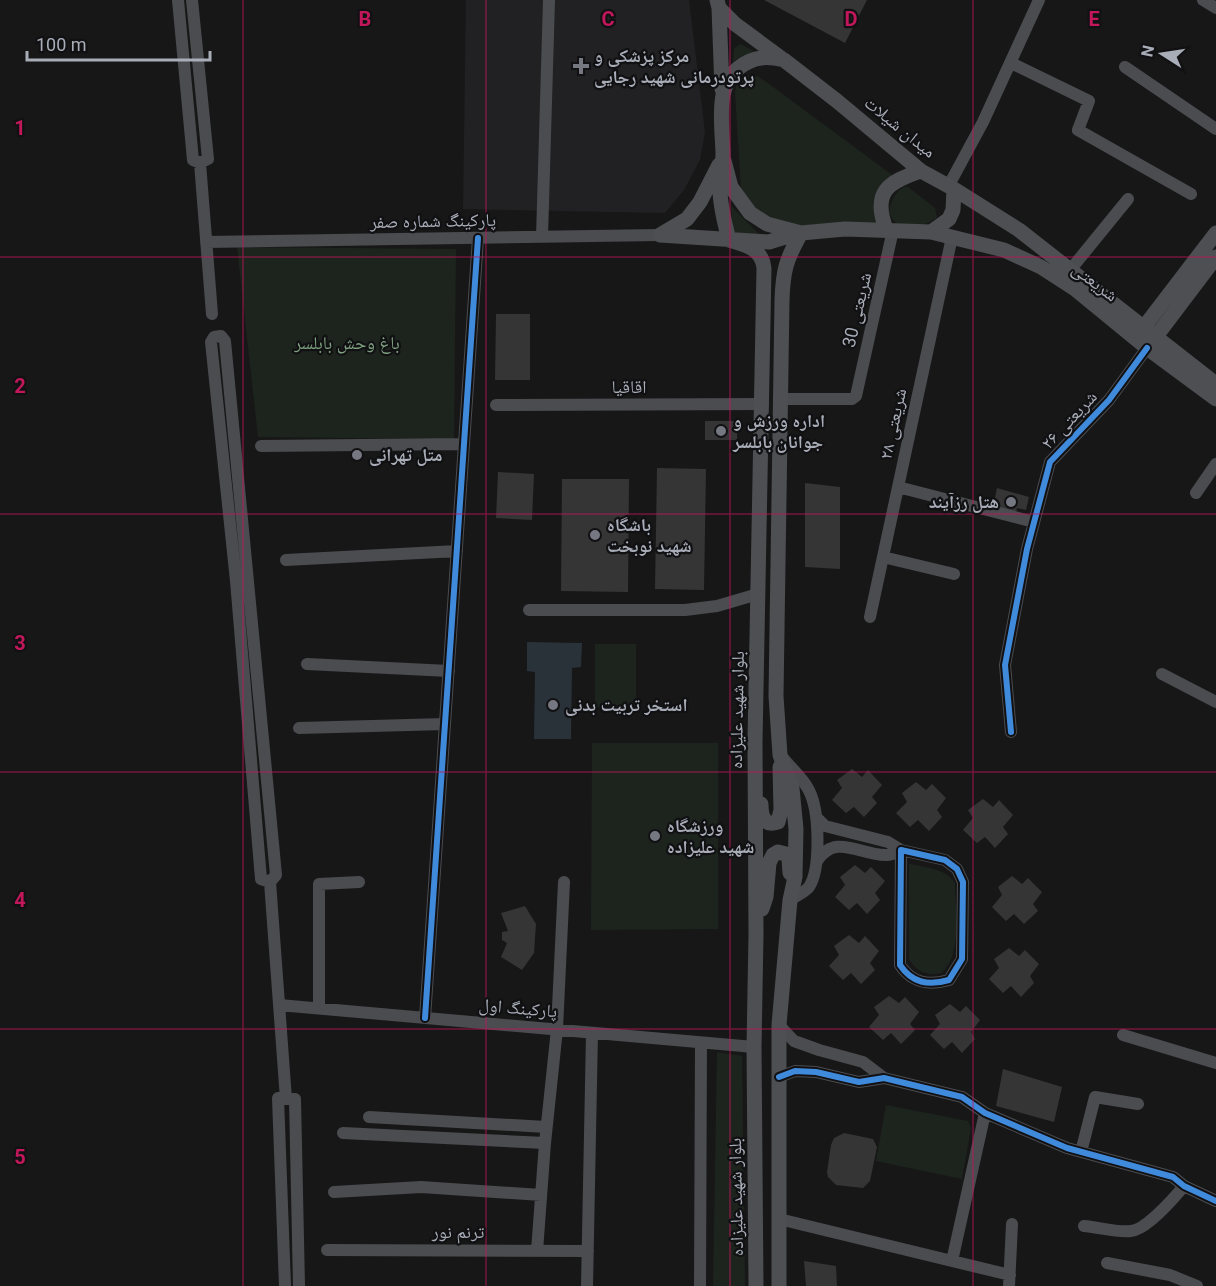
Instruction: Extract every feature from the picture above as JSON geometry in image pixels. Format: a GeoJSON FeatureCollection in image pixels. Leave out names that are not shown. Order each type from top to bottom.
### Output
{"type":"FeatureCollection","features":[{"type":"Feature","properties":{"kind":"main road"},"geometry":{"type":"LineString","coordinates":[[717,2],[735,24],[784,60]]}},
{"type":"Feature","properties":{"kind":"main road"},"geometry":{"type":"LineString","coordinates":[[717,2],[723,157],[720,192],[729,240]]}},
{"type":"Feature","properties":{"kind":"main road"},"geometry":{"type":"LineString","coordinates":[[722,95],[729,76],[743,64],[758,58],[774,57],[784,60]]}},
{"type":"Feature","properties":{"kind":"main road","name":"میدان شیلات"},"geometry":{"type":"LineString","coordinates":[[784,60],[921,171],[951,187]]}},
{"type":"Feature","properties":{"kind":"main road"},"geometry":{"type":"LineString","coordinates":[[723,157],[731,187],[750,213],[780,228],[801,232]]}},
{"type":"Feature","properties":{"kind":"main road"},"geometry":{"type":"LineString","coordinates":[[660,235],[687,219],[700,202],[723,157]]}},
{"type":"Feature","properties":{"kind":"main road"},"geometry":{"type":"LineString","coordinates":[[890,229],[880,209],[882,197],[898,179],[921,171]]}},
{"type":"Feature","properties":{"kind":"main road"},"geometry":{"type":"LineString","coordinates":[[660,235],[769,242],[801,232],[845,229],[931,232],[949,219],[953,210],[951,187]]}},
{"type":"Feature","properties":{"kind":"main road","name":"شریعتی"},"geometry":{"type":"LineString","coordinates":[[951,187],[1019,230],[1071,269],[1216,399]]}},
{"type":"Feature","properties":{"kind":"main road"},"geometry":{"type":"LineString","coordinates":[[755,742],[761,815],[771,824],[778,822],[780,817],[780,755],[776,696],[783,273],[788,256],[801,232]]}},
{"type":"Feature","properties":{"kind":"main road","name":"شریعتی"},"geometry":{"type":"LineString","coordinates":[[931,232],[1004,250],[1041,267],[1149,337],[1216,384]]}},
{"type":"Feature","properties":{"kind":"main road"},"geometry":{"type":"LineString","coordinates":[[1149,337],[1216,232]]}},
{"type":"Feature","properties":{"kind":"main road","name":"بلوار شهید علیزاده"},"geometry":{"type":"LineString","coordinates":[[729,240],[753,248],[763,258],[763,404],[755,742],[756,1286]]}},
{"type":"Feature","properties":{"kind":"main road"},"geometry":{"type":"LineString","coordinates":[[1149,337],[1216,257]]}},
{"type":"Feature","properties":{"kind":"main road"},"geometry":{"type":"LineString","coordinates":[[780,755],[792,788],[796,829],[795,877],[790,900]]}},
{"type":"Feature","properties":{"kind":"main road"},"geometry":{"type":"LineString","coordinates":[[756,934],[766,897],[769,863],[772,855],[778,852],[784,853],[789,859],[790,900],[779,1026],[779,1286]]}},
{"type":"Feature","properties":{"kind":"street"},"geometry":{"type":"LineString","coordinates":[[178,0],[193,160],[200,166],[212,314]]}},
{"type":"Feature","properties":{"kind":"street"},"geometry":{"type":"LineString","coordinates":[[192,0],[208,159],[200,166]]}},
{"type":"Feature","properties":{"kind":"street"},"geometry":{"type":"LineString","coordinates":[[542,237],[549,0]]}},
{"type":"Feature","properties":{"kind":"street"},"geometry":{"type":"LineString","coordinates":[[951,187],[1039,0]]}},
{"type":"Feature","properties":{"kind":"street"},"geometry":{"type":"LineString","coordinates":[[1203,0],[1216,8]]}},
{"type":"Feature","properties":{"kind":"street"},"geometry":{"type":"LineString","coordinates":[[179,15],[188,18],[194,14]]}},
{"type":"Feature","properties":{"kind":"street"},"geometry":{"type":"LineString","coordinates":[[181,35],[188,28],[195,29]]}},
{"type":"Feature","properties":{"kind":"street"},"geometry":{"type":"LineString","coordinates":[[1011,63],[1089,101],[1078,130],[1191,194]]}},
{"type":"Feature","properties":{"kind":"street"},"geometry":{"type":"LineString","coordinates":[[1125,67],[1216,129]]}},
{"type":"Feature","properties":{"kind":"street"},"geometry":{"type":"LineString","coordinates":[[1071,269],[1128,199]]}},
{"type":"Feature","properties":{"kind":"street","name":"شریعتی 30"},"geometry":{"type":"LineString","coordinates":[[782,399],[854,398],[890,229]]}},
{"type":"Feature","properties":{"kind":"street","name":"پارکینگ شماره صفر"},"geometry":{"type":"LineString","coordinates":[[206,242],[660,235]]}},
{"type":"Feature","properties":{"kind":"street","name":"شریعتی ۲۸"},"geometry":{"type":"LineString","coordinates":[[870,617],[952,237]]}},
{"type":"Feature","properties":{"kind":"street"},"geometry":{"type":"LineString","coordinates":[[425,1018],[478,238]]}},
{"type":"Feature","properties":{"kind":"street"},"geometry":{"type":"LineString","coordinates":[[270,882],[261,879],[211,342],[214,338],[221,336],[225,341],[243,516],[276,875],[270,882],[286,1099]]}},
{"type":"Feature","properties":{"kind":"street","name":"شریعتی ۲۶"},"geometry":{"type":"LineString","coordinates":[[1011,732],[1005,665],[1034,522],[1050,462],[1109,400],[1149,337]]}},
{"type":"Feature","properties":{"kind":"street","name":"اقاقیا"},"geometry":{"type":"LineString","coordinates":[[496,405],[763,404]]}},
{"type":"Feature","properties":{"kind":"street"},"geometry":{"type":"LineString","coordinates":[[261,446],[464,444]]}},
{"type":"Feature","properties":{"kind":"street"},"geometry":{"type":"LineString","coordinates":[[1196,493],[1216,464]]}},
{"type":"Feature","properties":{"kind":"street"},"geometry":{"type":"LineString","coordinates":[[898,488],[1034,522]]}},
{"type":"Feature","properties":{"kind":"street"},"geometry":{"type":"LineString","coordinates":[[229,518],[243,516]]}},
{"type":"Feature","properties":{"kind":"street"},"geometry":{"type":"LineString","coordinates":[[286,560],[457,551]]}},
{"type":"Feature","properties":{"kind":"street"},"geometry":{"type":"LineString","coordinates":[[883,557],[954,574]]}},
{"type":"Feature","properties":{"kind":"street"},"geometry":{"type":"LineString","coordinates":[[529,610],[685,610],[717,606],[758,594]]}},
{"type":"Feature","properties":{"kind":"street"},"geometry":{"type":"LineString","coordinates":[[307,664],[449,671]]}},
{"type":"Feature","properties":{"kind":"street"},"geometry":{"type":"LineString","coordinates":[[1162,674],[1216,702]]}},
{"type":"Feature","properties":{"kind":"street"},"geometry":{"type":"LineString","coordinates":[[299,728],[445,724]]}},
{"type":"Feature","properties":{"kind":"street"},"geometry":{"type":"LineString","coordinates":[[250,755],[265,753]]}},
{"type":"Feature","properties":{"kind":"street"},"geometry":{"type":"LineString","coordinates":[[780,755],[806,784],[812,796],[816,817],[817,861],[814,878],[808,889],[790,900]]}},
{"type":"Feature","properties":{"kind":"street"},"geometry":{"type":"LineString","coordinates":[[816,817],[825,826],[888,842],[901,850],[945,860],[957,868],[963,882],[962,959],[949,980],[936,984],[920,982],[907,975],[900,965],[901,850]]}},
{"type":"Feature","properties":{"kind":"street"},"geometry":{"type":"LineString","coordinates":[[817,861],[824,850],[838,846],[889,856],[901,850]]}},
{"type":"Feature","properties":{"kind":"street"},"geometry":{"type":"LineString","coordinates":[[319,1008],[319,884],[358,882]]}},
{"type":"Feature","properties":{"kind":"street"},"geometry":{"type":"LineString","coordinates":[[537,1251],[546,1127],[557,1029],[564,882]]}},
{"type":"Feature","properties":{"kind":"street","name":"پارکینگ اول"},"geometry":{"type":"LineString","coordinates":[[279,1005],[754,1047]]}},
{"type":"Feature","properties":{"kind":"street"},"geometry":{"type":"LineString","coordinates":[[779,1026],[795,1041],[863,1062],[884,1078]]}},
{"type":"Feature","properties":{"kind":"street"},"geometry":{"type":"LineString","coordinates":[[587,1286],[592,1033]]}},
{"type":"Feature","properties":{"kind":"street"},"geometry":{"type":"LineString","coordinates":[[1123,1035],[1216,1063]]}},
{"type":"Feature","properties":{"kind":"street"},"geometry":{"type":"LineString","coordinates":[[700,1286],[701,1042]]}},
{"type":"Feature","properties":{"kind":"street"},"geometry":{"type":"LineString","coordinates":[[779,1077],[795,1071],[816,1072],[859,1082],[884,1078],[962,1097],[985,1113],[1067,1148],[1173,1177],[1184,1186],[1216,1201]]}},
{"type":"Feature","properties":{"kind":"street"},"geometry":{"type":"LineString","coordinates":[[1081,1152],[1095,1097],[1138,1104]]}},
{"type":"Feature","properties":{"kind":"street"},"geometry":{"type":"LineString","coordinates":[[278,1098],[295,1099],[299,1286],[285,1286],[278,1098]]}},
{"type":"Feature","properties":{"kind":"street"},"geometry":{"type":"LineString","coordinates":[[952,1261],[985,1113]]}},
{"type":"Feature","properties":{"kind":"street"},"geometry":{"type":"LineString","coordinates":[[369,1117],[546,1127]]}},
{"type":"Feature","properties":{"kind":"street"},"geometry":{"type":"LineString","coordinates":[[343,1133],[545,1143]]}},
{"type":"Feature","properties":{"kind":"street"},"geometry":{"type":"LineString","coordinates":[[1084,1226],[1132,1232],[1163,1209],[1184,1186]]}},
{"type":"Feature","properties":{"kind":"street"},"geometry":{"type":"LineString","coordinates":[[334,1192],[421,1187],[541,1195]]}},
{"type":"Feature","properties":{"kind":"street"},"geometry":{"type":"LineString","coordinates":[[778,1219],[952,1261],[1010,1280],[1012,1224]]}},
{"type":"Feature","properties":{"kind":"street","name":"ترنم نور"},"geometry":{"type":"LineString","coordinates":[[327,1250],[588,1251]]}},
{"type":"Feature","properties":{"kind":"street"},"geometry":{"type":"LineString","coordinates":[[1107,1263],[1170,1275],[1197,1286]]}},
{"type":"Feature","properties":{"kind":"shaded area","name":"مرکز پزشکی و پرتودرمانی شهید رجایی"},"geometry":{"type":"Polygon","coordinates":[[[466,0],[689,0],[705,132],[700,160],[684,190],[665,213],[463,209],[466,0]]]}},
{"type":"Feature","properties":{"kind":"shaded area","name":"استخر تربیت بدنی"},"geometry":{"type":"Polygon","coordinates":[[[527,642],[582,643],[581,667],[572,668],[571,739],[534,739],[535,672],[527,671],[527,642]]]}},
{"type":"Feature","properties":{"kind":"green space"},"geometry":{"type":"Polygon","coordinates":[[[741,44],[755,52],[733,61],[734,48],[741,44]]]}},
{"type":"Feature","properties":{"kind":"green space"},"geometry":{"type":"Polygon","coordinates":[[[749,75],[757,76],[765,81],[895,177],[883,183],[876,193],[875,210],[878,226],[793,226],[769,220],[752,207],[741,190],[735,91],[737,83],[749,75]]]}},
{"type":"Feature","properties":{"kind":"green space"},"geometry":{"type":"Polygon","coordinates":[[[907,186],[935,208],[937,217],[928,223],[916,226],[898,224],[894,221],[889,212],[891,204],[897,193],[907,186]]]}},
{"type":"Feature","properties":{"kind":"green space"},"geometry":{"type":"Polygon","coordinates":[[[731,206],[761,236],[736,235],[732,231],[731,206]]]}},
{"type":"Feature","properties":{"kind":"green space","name":"باغ وحش بابلسر"},"geometry":{"type":"Polygon","coordinates":[[[237,247],[456,249],[454,439],[258,437],[237,247]]]}},
{"type":"Feature","properties":{"kind":"green space"},"geometry":{"type":"Polygon","coordinates":[[[595,644],[636,644],[636,707],[595,707],[595,644]]]}},
{"type":"Feature","properties":{"kind":"green space","name":"ورزشگاه شهید علیزاده"},"geometry":{"type":"Polygon","coordinates":[[[592,743],[718,743],[718,929],[591,930],[592,743]]]}},
{"type":"Feature","properties":{"kind":"green space"},"geometry":{"type":"Polygon","coordinates":[[[909,864],[940,871],[955,883],[955,943],[948,965],[941,973],[922,972],[909,959],[909,864]]]}},
{"type":"Feature","properties":{"kind":"green space"},"geometry":{"type":"Polygon","coordinates":[[[717,1052],[742,1056],[745,1286],[713,1286],[717,1052]]]}},
{"type":"Feature","properties":{"kind":"green space"},"geometry":{"type":"Polygon","coordinates":[[[886,1105],[968,1121],[971,1128],[962,1179],[876,1161],[886,1105]]]}},
{"type":"Feature","properties":{"kind":"building"},"geometry":{"type":"Polygon","coordinates":[[[764,0],[867,0],[845,43],[764,0]]]}},
{"type":"Feature","properties":{"kind":"building"},"geometry":{"type":"Polygon","coordinates":[[[496,314],[530,314],[530,380],[495,380],[496,314]]]}},
{"type":"Feature","properties":{"kind":"building","name":"اداره ورزش و جوانان بابلسر"},"geometry":{"type":"Polygon","coordinates":[[[705,421],[737,421],[737,440],[705,440],[705,421]]]}},
{"type":"Feature","properties":{"kind":"building"},"geometry":{"type":"Polygon","coordinates":[[[657,468],[706,469],[704,590],[655,589],[657,468]]]}},
{"type":"Feature","properties":{"kind":"building"},"geometry":{"type":"Polygon","coordinates":[[[498,472],[534,474],[532,520],[496,518],[498,472]]]}},
{"type":"Feature","properties":{"kind":"building","name":"باشگاه شهید نوبخت"},"geometry":{"type":"Polygon","coordinates":[[[562,479],[629,479],[628,592],[561,591],[562,479]]]}},
{"type":"Feature","properties":{"kind":"building"},"geometry":{"type":"Polygon","coordinates":[[[805,483],[840,487],[840,569],[805,567],[805,483]]]}},
{"type":"Feature","properties":{"kind":"building","name":"هتل رزآیند"},"geometry":{"type":"Polygon","coordinates":[[[997,488],[1029,497],[1026,510],[1017,508],[1016,514],[993,507],[997,488]]]}},
{"type":"Feature","properties":{"kind":"building"},"geometry":{"type":"Polygon","coordinates":[[[852,769],[862,777],[868,770],[882,785],[872,797],[877,803],[864,817],[854,807],[846,813],[832,800],[842,788],[837,780],[852,769]]]}},
{"type":"Feature","properties":{"kind":"building"},"geometry":{"type":"Polygon","coordinates":[[[916,782],[926,790],[932,784],[946,798],[937,810],[942,817],[929,831],[918,820],[910,827],[896,813],[907,802],[902,793],[916,782]]]}},
{"type":"Feature","properties":{"kind":"building"},"geometry":{"type":"Polygon","coordinates":[[[983,799],[993,807],[999,800],[1013,815],[1003,827],[1008,834],[995,848],[985,837],[977,843],[963,830],[973,818],[968,810],[983,799]]]}},
{"type":"Feature","properties":{"kind":"building"},"geometry":{"type":"Polygon","coordinates":[[[855,865],[865,873],[871,867],[885,881],[875,893],[880,900],[867,914],[857,903],[849,910],[835,897],[845,885],[840,877],[855,865]]]}},
{"type":"Feature","properties":{"kind":"building"},"geometry":{"type":"Polygon","coordinates":[[[1012,876],[1022,884],[1028,878],[1042,892],[1033,904],[1038,911],[1024,924],[1014,914],[1006,921],[992,907],[1002,895],[998,887],[1012,876]]]}},
{"type":"Feature","properties":{"kind":"building"},"geometry":{"type":"Polygon","coordinates":[[[525,906],[536,924],[534,953],[522,970],[501,957],[507,943],[502,940],[502,932],[508,931],[501,913],[525,906]]]}},
{"type":"Feature","properties":{"kind":"building"},"geometry":{"type":"Polygon","coordinates":[[[849,935],[859,943],[865,936],[879,951],[870,963],[875,970],[861,984],[851,973],[843,980],[829,966],[839,955],[834,946],[849,935]]]}},
{"type":"Feature","properties":{"kind":"building"},"geometry":{"type":"Polygon","coordinates":[[[1009,948],[1019,956],[1025,950],[1039,964],[1030,976],[1034,983],[1021,997],[1011,986],[1003,993],[989,979],[999,968],[994,959],[1009,948]]]}},
{"type":"Feature","properties":{"kind":"building"},"geometry":{"type":"Polygon","coordinates":[[[889,996],[899,1003],[905,997],[919,1012],[910,1024],[915,1030],[901,1044],[891,1033],[883,1040],[869,1027],[879,1015],[874,1007],[889,996]]]}},
{"type":"Feature","properties":{"kind":"building"},"geometry":{"type":"Polygon","coordinates":[[[950,1004],[960,1012],[966,1006],[980,1020],[971,1032],[975,1039],[962,1053],[952,1042],[944,1049],[930,1035],[940,1024],[935,1015],[950,1004]]]}},
{"type":"Feature","properties":{"kind":"building"},"geometry":{"type":"Polygon","coordinates":[[[1003,1069],[1062,1087],[1054,1122],[996,1106],[1003,1069]]]}},
{"type":"Feature","properties":{"kind":"building"},"geometry":{"type":"Polygon","coordinates":[[[844,1133],[873,1139],[877,1147],[870,1181],[863,1188],[836,1185],[828,1177],[831,1145],[834,1138],[844,1133]]]}},
{"type":"Feature","properties":{"kind":"building"},"geometry":{"type":"Polygon","coordinates":[[[804,1261],[836,1266],[837,1286],[806,1286],[804,1261]]]}},
{"type":"Feature","properties":{"kind":"cycle path"},"geometry":{"type":"LineString","coordinates":[[425,1018],[478,238]]}},
{"type":"Feature","properties":{"kind":"cycle path"},"geometry":{"type":"LineString","coordinates":[[1011,732],[1005,665],[1027,549],[1050,462],[1109,400],[1147,348]]}},
{"type":"Feature","properties":{"kind":"cycle path"},"geometry":{"type":"LineString","coordinates":[[901,850],[945,860],[957,869],[963,882],[962,959],[949,980],[934,983],[921,982],[910,976],[900,965],[901,850]]}},
{"type":"Feature","properties":{"kind":"cycle path"},"geometry":{"type":"LineString","coordinates":[[779,1077],[795,1071],[816,1072],[859,1082],[884,1078],[962,1097],[985,1113],[1067,1148],[1173,1177],[1184,1186],[1216,1201]]}},
{"type":"Feature","properties":{"kind":"place","name":"مرکز پزشکی و پرتودرمانی شهید رجایی"},"geometry":{"type":"Point","coordinates":[581,66]}},
{"type":"Feature","properties":{"kind":"place","name":"اداره ورزش و جوانان بابلسر"},"geometry":{"type":"Point","coordinates":[721,431]}},
{"type":"Feature","properties":{"kind":"place","name":"متل تهرانی"},"geometry":{"type":"Point","coordinates":[357,455]}},
{"type":"Feature","properties":{"kind":"place","name":"هتل رزآیند"},"geometry":{"type":"Point","coordinates":[1011,502]}},
{"type":"Feature","properties":{"kind":"place","name":"باشگاه شهید نوبخت"},"geometry":{"type":"Point","coordinates":[595,535]}},
{"type":"Feature","properties":{"kind":"place","name":"استخر تربیت بدنی"},"geometry":{"type":"Point","coordinates":[553,705]}},
{"type":"Feature","properties":{"kind":"place","name":"ورزشگاه شهید علیزاده"},"geometry":{"type":"Point","coordinates":[655,836]}}]}
